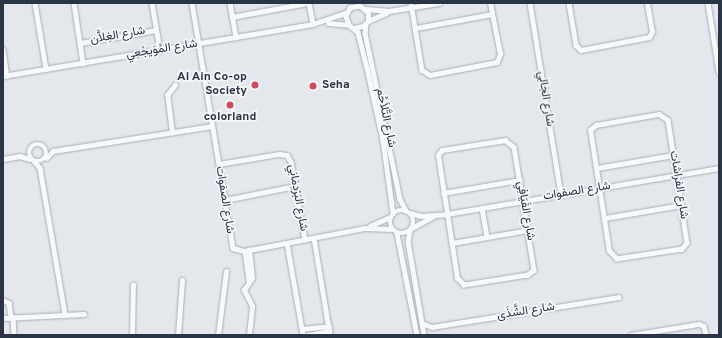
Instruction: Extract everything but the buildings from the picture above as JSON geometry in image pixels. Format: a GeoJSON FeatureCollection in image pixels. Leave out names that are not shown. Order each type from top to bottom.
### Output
{"type":"FeatureCollection","features":[{"type":"Feature","properties":{"kind":"street"},"geometry":{"type":"LineString","coordinates":[[35,3],[46,70]]}},
{"type":"Feature","properties":{"kind":"street"},"geometry":{"type":"LineString","coordinates":[[74,3],[83,62]]}},
{"type":"Feature","properties":{"kind":"street"},"geometry":{"type":"LineString","coordinates":[[152,3],[160,50]]}},
{"type":"Feature","properties":{"kind":"street","name":"شارع الصفوات"},"geometry":{"type":"LineString","coordinates":[[192,3],[232,244],[237,250],[247,251]]}},
{"type":"Feature","properties":{"kind":"street"},"geometry":{"type":"LineString","coordinates":[[230,3],[236,37]]}},
{"type":"Feature","properties":{"kind":"street"},"geometry":{"type":"LineString","coordinates":[[232,17],[308,3],[313,24]]}},
{"type":"Feature","properties":{"kind":"street"},"geometry":{"type":"LineString","coordinates":[[389,11],[356,5],[349,8],[349,24],[354,28],[389,11],[411,5],[438,3]]}},
{"type":"Feature","properties":{"kind":"street"},"geometry":{"type":"LineString","coordinates":[[411,5],[422,70],[427,74],[492,65],[500,57],[490,3]]}},
{"type":"Feature","properties":{"kind":"street","name":"شارع الجَالِي"},"geometry":{"type":"LineString","coordinates":[[530,3],[561,195]]}},
{"type":"Feature","properties":{"kind":"street"},"geometry":{"type":"LineString","coordinates":[[569,3],[576,45],[581,50],[649,37],[652,32],[647,3]]}},
{"type":"Feature","properties":{"kind":"street"},"geometry":{"type":"LineString","coordinates":[[708,3],[719,72]]}},
{"type":"Feature","properties":{"kind":"street"},"geometry":{"type":"LineString","coordinates":[[364,7],[367,23]]}},
{"type":"Feature","properties":{"kind":"street","name":"شارع المُوَيجْعِي"},"geometry":{"type":"LineString","coordinates":[[5,76],[313,24],[349,8]]}},
{"type":"Feature","properties":{"kind":"street"},"geometry":{"type":"LineString","coordinates":[[416,28],[492,14]]}},
{"type":"Feature","properties":{"kind":"street","name":"شارع المُوَيجْعِي"},"geometry":{"type":"LineString","coordinates":[[320,22],[349,24]]}},
{"type":"Feature","properties":{"kind":"street","name":"شارع التَّلاَحُم"},"geometry":{"type":"LineString","coordinates":[[367,23],[400,198],[408,212],[411,229]]}},
{"type":"Feature","properties":{"kind":"street","name":"شارع التَّلاَحُم"},"geometry":{"type":"LineString","coordinates":[[354,28],[376,105],[392,215],[392,229]]}},
{"type":"Feature","properties":{"kind":"street","name":"شارع الغِلاَّن"},"geometry":{"type":"LineString","coordinates":[[80,43],[156,30]]}},
{"type":"Feature","properties":{"kind":"street"},"geometry":{"type":"LineString","coordinates":[[3,49],[5,76]]}},
{"type":"Feature","properties":{"kind":"street"},"geometry":{"type":"LineString","coordinates":[[172,133],[167,95],[175,85]]}},
{"type":"Feature","properties":{"kind":"street","name":"شارع الفراشات"},"geometry":{"type":"LineString","coordinates":[[664,116],[673,155],[687,240],[682,249],[617,259],[609,251],[590,130],[594,126],[612,122],[664,116]]}},
{"type":"Feature","properties":{"kind":"street"},"geometry":{"type":"LineString","coordinates":[[3,159],[20,156],[36,144],[52,151],[212,126]]}},
{"type":"Feature","properties":{"kind":"street","name":"شارع الفَيَافِي"},"geometry":{"type":"LineString","coordinates":[[505,140],[514,147],[520,180],[533,272],[467,285],[458,280],[438,159],[441,152],[505,140]]}},
{"type":"Feature","properties":{"kind":"street"},"geometry":{"type":"LineString","coordinates":[[44,147],[44,159]]}},
{"type":"Feature","properties":{"kind":"street"},"geometry":{"type":"LineString","coordinates":[[29,149],[33,161]]}},
{"type":"Feature","properties":{"kind":"street"},"geometry":{"type":"LineString","coordinates":[[52,151],[44,159],[40,168],[65,315]]}},
{"type":"Feature","properties":{"kind":"street","name":"شارع البَرْدِمَانِي"},"geometry":{"type":"LineString","coordinates":[[219,164],[283,154],[291,162],[305,240]]}},
{"type":"Feature","properties":{"kind":"street"},"geometry":{"type":"LineString","coordinates":[[597,168],[673,155]]}},
{"type":"Feature","properties":{"kind":"street"},"geometry":{"type":"LineString","coordinates":[[20,156],[33,161],[40,168]]}},
{"type":"Feature","properties":{"kind":"street"},"geometry":{"type":"LineString","coordinates":[[33,161],[44,159]]}},
{"type":"Feature","properties":{"kind":"street","name":"شارع الصفوات"},"geometry":{"type":"LineString","coordinates":[[392,215],[408,212],[435,216],[719,168]]}},
{"type":"Feature","properties":{"kind":"street"},"geometry":{"type":"LineString","coordinates":[[443,192],[520,180]]}},
{"type":"Feature","properties":{"kind":"street"},"geometry":{"type":"LineString","coordinates":[[225,200],[296,186]]}},
{"type":"Feature","properties":{"kind":"street"},"geometry":{"type":"LineString","coordinates":[[605,218],[682,205]]}},
{"type":"Feature","properties":{"kind":"street"},"geometry":{"type":"LineString","coordinates":[[482,208],[487,237]]}},
{"type":"Feature","properties":{"kind":"street"},"geometry":{"type":"LineString","coordinates":[[365,228],[392,215]]}},
{"type":"Feature","properties":{"kind":"street","name":"شارع الصفوات"},"geometry":{"type":"LineString","coordinates":[[397,233],[411,229],[435,216]]}},
{"type":"Feature","properties":{"kind":"street"},"geometry":{"type":"LineString","coordinates":[[249,335],[252,306],[244,290],[251,278],[247,251],[365,228],[392,229],[397,233],[417,335]]}},
{"type":"Feature","properties":{"kind":"street"},"geometry":{"type":"LineString","coordinates":[[411,229],[408,241],[424,334]]}},
{"type":"Feature","properties":{"kind":"street"},"geometry":{"type":"LineString","coordinates":[[452,243],[528,230]]}},
{"type":"Feature","properties":{"kind":"street"},"geometry":{"type":"LineString","coordinates":[[307,335],[330,333],[314,238]]}},
{"type":"Feature","properties":{"kind":"street"},"geometry":{"type":"LineString","coordinates":[[286,243],[302,335]]}},
{"type":"Feature","properties":{"kind":"street"},"geometry":{"type":"LineString","coordinates":[[218,335],[226,272]]}},
{"type":"Feature","properties":{"kind":"street"},"geometry":{"type":"LineString","coordinates":[[178,335],[182,280]]}},
{"type":"Feature","properties":{"kind":"street"},"geometry":{"type":"LineString","coordinates":[[132,335],[133,285]]}},
{"type":"Feature","properties":{"kind":"street","name":"شارع الشَّذَى"},"geometry":{"type":"LineString","coordinates":[[424,334],[432,327],[619,297]]}},
{"type":"Feature","properties":{"kind":"street"},"geometry":{"type":"LineString","coordinates":[[3,300],[9,303],[14,335]]}},
{"type":"Feature","properties":{"kind":"street"},"geometry":{"type":"LineString","coordinates":[[3,318],[84,314]]}},
{"type":"Feature","properties":{"kind":"street"},"geometry":{"type":"LineString","coordinates":[[422,323],[432,327]]}},
{"type":"Feature","properties":{"kind":"street"},"geometry":{"type":"LineString","coordinates":[[631,335],[699,324],[704,326],[706,335]]}},
{"type":"Feature","properties":{"kind":"street"},"geometry":{"type":"LineString","coordinates":[[302,329],[329,326]]}},
{"type":"Feature","properties":{"kind":"place","name":"Al Ain Co-op Society"},"geometry":{"type":"Point","coordinates":[255,85]}},
{"type":"Feature","properties":{"kind":"place","name":"Seha"},"geometry":{"type":"Point","coordinates":[313,86]}},
{"type":"Feature","properties":{"kind":"place","name":"colorland"},"geometry":{"type":"Point","coordinates":[230,105]}}]}
